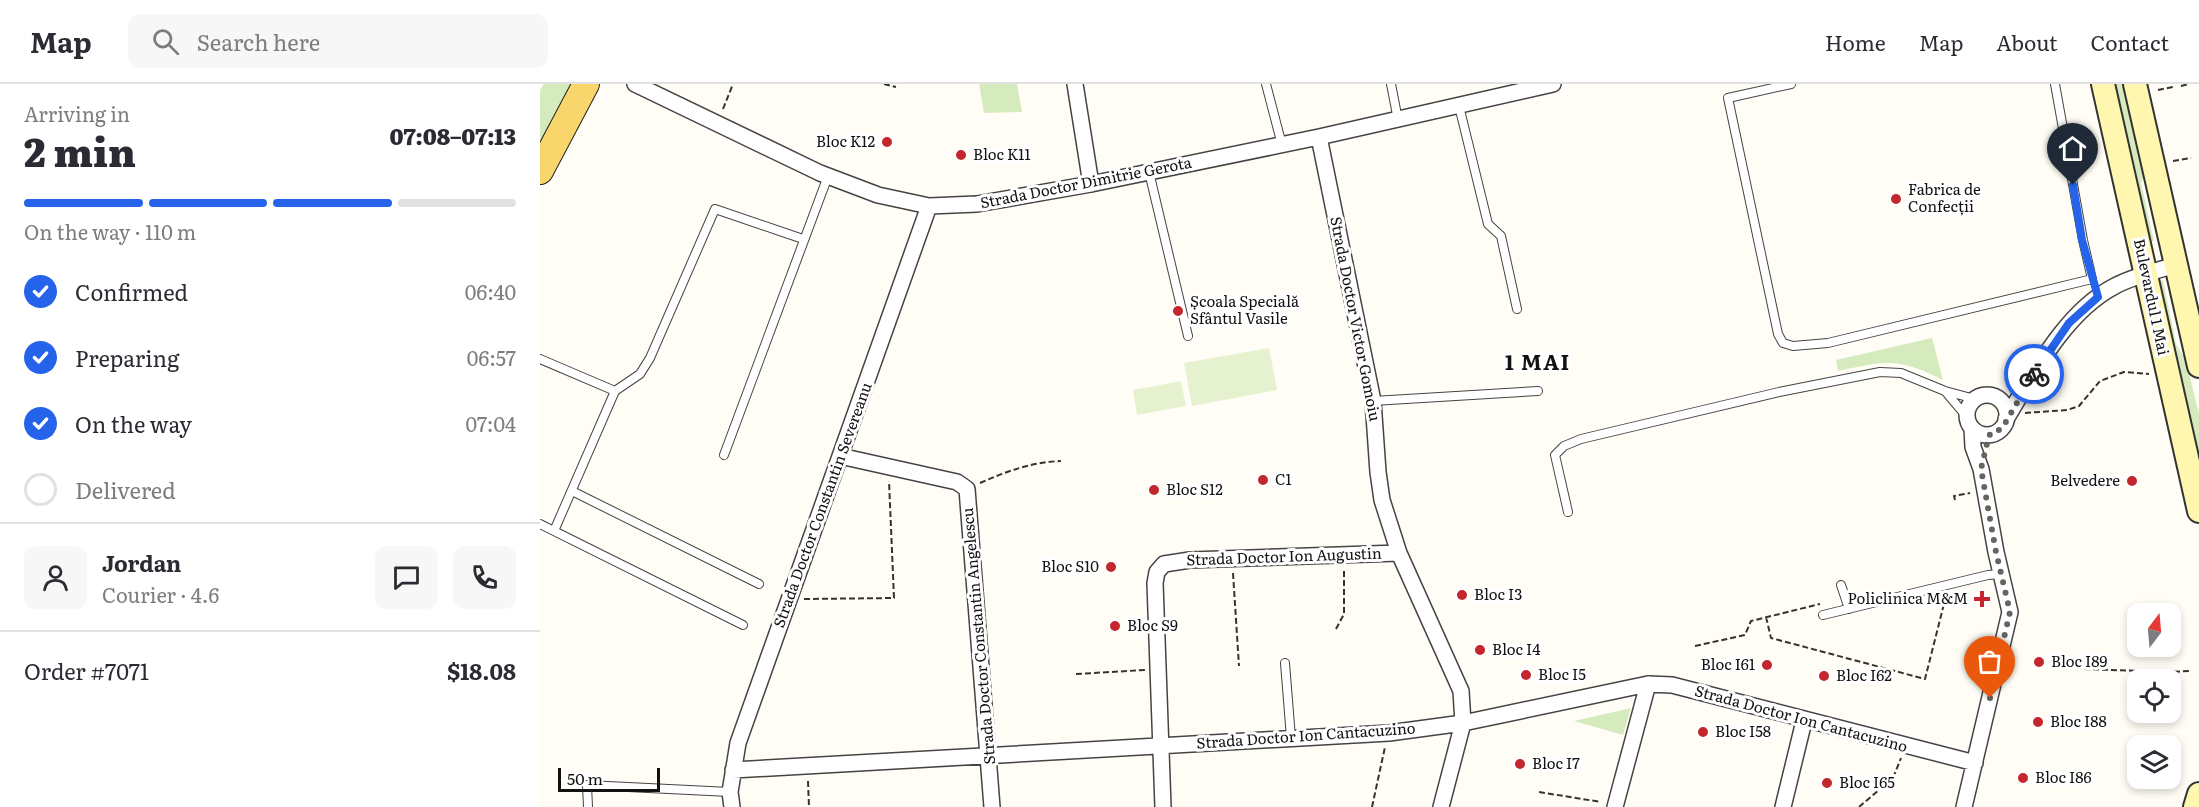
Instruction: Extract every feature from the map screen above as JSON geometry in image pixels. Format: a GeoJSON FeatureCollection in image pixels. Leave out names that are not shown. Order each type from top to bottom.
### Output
{"type":"FeatureCollection","features":[{"type":"Feature","properties":{"kind":"main road"},"geometry":{"type":"LineString","coordinates":[[540,171],[586,84]]}},
{"type":"Feature","properties":{"kind":"main road","name":"Bulevardul 1 Mai"},"geometry":{"type":"LineString","coordinates":[[2103,84],[2199,511]]}},
{"type":"Feature","properties":{"kind":"main road","name":"Bulevardul 1 Mai"},"geometry":{"type":"LineString","coordinates":[[2135,84],[2199,366]]}},
{"type":"Feature","properties":{"kind":"main road"},"geometry":{"type":"LineString","coordinates":[[2195,807],[2199,794]]}},
{"type":"Feature","properties":{"kind":"street","name":"Strada Doctor Dimitrie Gerota"},"geometry":{"type":"LineString","coordinates":[[635,84],[828,176],[878,195],[929,206],[977,204],[1091,184],[1398,120],[1553,84]]}},
{"type":"Feature","properties":{"kind":"street"},"geometry":{"type":"LineString","coordinates":[[1075,84],[1091,184]]}},
{"type":"Feature","properties":{"kind":"street","name":"Strada Doctor Victor Gomoiu"},"geometry":{"type":"LineString","coordinates":[[1319,137],[1373,401],[1382,500],[1399,553],[1461,692],[1463,723],[1441,807]]}},
{"type":"Feature","properties":{"kind":"street","name":"Strada Doctor Constantin Severeanu"},"geometry":{"type":"LineString","coordinates":[[731,800],[738,743],[929,206]]}},
{"type":"Feature","properties":{"kind":"street"},"geometry":{"type":"LineString","coordinates":[[1969,423],[1983,435],[1995,434],[2069,323],[2112,287],[2147,273],[2176,265]]}},
{"type":"Feature","properties":{"kind":"street"},"geometry":{"type":"LineString","coordinates":[[2001,402],[2025,387]]}},
{"type":"Feature","properties":{"kind":"street"},"geometry":{"type":"LineString","coordinates":[[1964,807],[2010,612],[1981,469],[1973,447],[1968,410],[1975,399],[1989,396],[2001,402],[2005,407],[2005,422]]}},
{"type":"Feature","properties":{"kind":"street"},"geometry":{"type":"LineString","coordinates":[[1981,469],[1989,435]]}},
{"type":"Feature","properties":{"kind":"street","name":"Strada Doctor Constantin Angelescu"},"geometry":{"type":"LineString","coordinates":[[840,456],[957,482],[967,489],[992,807]]}},
{"type":"Feature","properties":{"kind":"street","name":"Strada Doctor Ion Augustin"},"geometry":{"type":"LineString","coordinates":[[1163,807],[1155,583],[1157,572],[1164,564],[1190,560],[1399,553]]}},
{"type":"Feature","properties":{"kind":"street"},"geometry":{"type":"LineString","coordinates":[[1615,806],[1648,684]]}},
{"type":"Feature","properties":{"kind":"street","name":"Strada Doctor Ion Cantacuzino"},"geometry":{"type":"LineString","coordinates":[[733,771],[1389,733],[1463,723],[1648,684],[1672,685],[1804,721],[1975,763]]}},
{"type":"Feature","properties":{"kind":"street"},"geometry":{"type":"LineString","coordinates":[[1783,807],[1804,721]]}},
{"type":"Feature","properties":{"kind":"lane"},"geometry":{"type":"LineString","coordinates":[[1266,84],[1282,145]]}},
{"type":"Feature","properties":{"kind":"lane"},"geometry":{"type":"LineString","coordinates":[[1391,84],[1398,120]]}},
{"type":"Feature","properties":{"kind":"lane"},"geometry":{"type":"LineString","coordinates":[[1791,84],[1728,98],[1778,334],[1783,343],[1793,346],[1828,343],[2092,279]]}},
{"type":"Feature","properties":{"kind":"lane"},"geometry":{"type":"LineString","coordinates":[[2055,84],[2082,240],[2098,297]]}},
{"type":"Feature","properties":{"kind":"lane"},"geometry":{"type":"LineString","coordinates":[[1458,106],[1488,224],[1501,236],[1517,309]]}},
{"type":"Feature","properties":{"kind":"lane"},"geometry":{"type":"LineString","coordinates":[[1149,172],[1188,336]]}},
{"type":"Feature","properties":{"kind":"lane"},"geometry":{"type":"LineString","coordinates":[[724,455],[828,176]]}},
{"type":"Feature","properties":{"kind":"lane"},"geometry":{"type":"LineString","coordinates":[[554,531],[615,391],[640,374],[650,358],[715,209],[803,239]]}},
{"type":"Feature","properties":{"kind":"lane"},"geometry":{"type":"LineString","coordinates":[[540,359],[615,391]]}},
{"type":"Feature","properties":{"kind":"lane"},"geometry":{"type":"LineString","coordinates":[[1568,512],[1555,455],[1564,446],[1581,439],[1779,392],[1880,372],[1901,373],[1945,392],[1975,399]]}},
{"type":"Feature","properties":{"kind":"lane"},"geometry":{"type":"LineString","coordinates":[[1373,401],[1538,391]]}},
{"type":"Feature","properties":{"kind":"lane"},"geometry":{"type":"LineString","coordinates":[[1945,392],[1969,423]]}},
{"type":"Feature","properties":{"kind":"lane"},"geometry":{"type":"LineString","coordinates":[[572,491],[759,584]]}},
{"type":"Feature","properties":{"kind":"lane"},"geometry":{"type":"LineString","coordinates":[[540,524],[743,625]]}},
{"type":"Feature","properties":{"kind":"lane"},"geometry":{"type":"LineString","coordinates":[[1823,615],[1988,575],[2001,574]]}},
{"type":"Feature","properties":{"kind":"lane"},"geometry":{"type":"LineString","coordinates":[[1841,585],[1849,609]]}},
{"type":"Feature","properties":{"kind":"lane"},"geometry":{"type":"LineString","coordinates":[[1285,663],[1291,738]]}},
{"type":"Feature","properties":{"kind":"lane"},"geometry":{"type":"LineString","coordinates":[[588,807],[587,785],[731,800]]}},
{"type":"Feature","properties":{"kind":"path"},"geometry":{"type":"LineString","coordinates":[[718,124],[733,84]]}},
{"type":"Feature","properties":{"kind":"path"},"geometry":{"type":"LineString","coordinates":[[884,84],[896,87]]}},
{"type":"Feature","properties":{"kind":"path"},"geometry":{"type":"LineString","coordinates":[[2181,86],[2189,84]]}},
{"type":"Feature","properties":{"kind":"path"},"geometry":{"type":"LineString","coordinates":[[2158,90],[2173,87]]}},
{"type":"Feature","properties":{"kind":"path"},"geometry":{"type":"LineString","coordinates":[[2173,161],[2191,158]]}},
{"type":"Feature","properties":{"kind":"path"},"geometry":{"type":"LineString","coordinates":[[2005,422],[2022,414],[2067,410],[2079,406],[2100,381],[2124,372],[2137,374],[2166,372]]}},
{"type":"Feature","properties":{"kind":"path"},"geometry":{"type":"LineString","coordinates":[[967,489],[1005,472],[1043,461],[1061,461]]}},
{"type":"Feature","properties":{"kind":"path"},"geometry":{"type":"LineString","coordinates":[[789,599],[894,598],[889,467]]}},
{"type":"Feature","properties":{"kind":"path"},"geometry":{"type":"LineString","coordinates":[[1955,500],[1954,496],[1972,492]]}},
{"type":"Feature","properties":{"kind":"path"},"geometry":{"type":"LineString","coordinates":[[1336,629],[1344,614],[1344,554]]}},
{"type":"Feature","properties":{"kind":"path"},"geometry":{"type":"LineString","coordinates":[[1232,559],[1239,666]]}},
{"type":"Feature","properties":{"kind":"path"},"geometry":{"type":"LineString","coordinates":[[1766,617],[1771,638],[1925,679],[1949,585]]}},
{"type":"Feature","properties":{"kind":"path"},"geometry":{"type":"LineString","coordinates":[[2084,669],[2169,672],[2190,670]]}},
{"type":"Feature","properties":{"kind":"path"},"geometry":{"type":"LineString","coordinates":[[1076,674],[1158,670]]}},
{"type":"Feature","properties":{"kind":"path"},"geometry":{"type":"LineString","coordinates":[[1372,807],[1389,733]]}},
{"type":"Feature","properties":{"kind":"path"},"geometry":{"type":"LineString","coordinates":[[1859,807],[1893,778],[1906,746]]}},
{"type":"Feature","properties":{"kind":"path"},"geometry":{"type":"LineString","coordinates":[[807,766],[809,807]]}},
{"type":"Feature","properties":{"kind":"path"},"geometry":{"type":"LineString","coordinates":[[1539,792],[1615,806]]}},
{"type":"Feature","properties":{"kind":"green space"},"geometry":{"type":"Polygon","coordinates":[[[544,84],[577,84],[540,154],[540,90],[544,84]]]}},
{"type":"Feature","properties":{"kind":"green space"},"geometry":{"type":"Polygon","coordinates":[[[979,84],[1017,84],[1022,112],[984,113],[979,84]]]}},
{"type":"Feature","properties":{"kind":"green space"},"geometry":{"type":"Polygon","coordinates":[[[2113,84],[2125,84],[2145,172],[2141,183],[2154,241],[2150,242],[2113,84]]]}},
{"type":"Feature","properties":{"kind":"green space"},"geometry":{"type":"Polygon","coordinates":[[[2163,280],[2176,344],[2186,361],[2199,414],[2199,469],[2158,281],[2163,280]]]}},
{"type":"Feature","properties":{"kind":"green space"},"geometry":{"type":"Polygon","coordinates":[[[1932,338],[1943,380],[1914,367],[1892,363],[1838,371],[1836,360],[1932,338]]]}},
{"type":"Feature","properties":{"kind":"green space"},"geometry":{"type":"Polygon","coordinates":[[[1269,348],[1277,390],[1192,406],[1184,363],[1269,348]]]}},
{"type":"Feature","properties":{"kind":"green space"},"geometry":{"type":"Polygon","coordinates":[[[1181,381],[1186,406],[1137,415],[1133,390],[1181,381]]]}},
{"type":"Feature","properties":{"kind":"green space"},"geometry":{"type":"Polygon","coordinates":[[[1631,708],[1623,735],[1574,721],[1631,708]]]}},
{"type":"Feature","properties":{"kind":"way so far"},"geometry":{"type":"LineString","coordinates":[[1990,698],[2010,612],[1981,469],[1989,435],[1995,434],[2004,425],[2034,374]]}},
{"type":"Feature","properties":{"kind":"place","name":"Bloc K12"},"geometry":{"type":"Point","coordinates":[887,142]}},
{"type":"Feature","properties":{"kind":"place","name":"Bloc K11"},"geometry":{"type":"Point","coordinates":[961,155]}},
{"type":"Feature","properties":{"kind":"place","name":"Fabrica de Confecții"},"geometry":{"type":"Point","coordinates":[1896,199]}},
{"type":"Feature","properties":{"kind":"place","name":"Școala Specială Sfântul Vasile"},"geometry":{"type":"Point","coordinates":[1178,311]}},
{"type":"Feature","properties":{"kind":"place","name":"C1"},"geometry":{"type":"Point","coordinates":[1263,480]}},
{"type":"Feature","properties":{"kind":"place","name":"Belvedere"},"geometry":{"type":"Point","coordinates":[2132,481]}},
{"type":"Feature","properties":{"kind":"place","name":"Bloc S12"},"geometry":{"type":"Point","coordinates":[1154,490]}},
{"type":"Feature","properties":{"kind":"place","name":"Bloc S10"},"geometry":{"type":"Point","coordinates":[1111,567]}},
{"type":"Feature","properties":{"kind":"place","name":"Bloc I3"},"geometry":{"type":"Point","coordinates":[1462,595]}},
{"type":"Feature","properties":{"kind":"place","name":"Policlinica M&M"},"geometry":{"type":"Point","coordinates":[1982,599]}},
{"type":"Feature","properties":{"kind":"place","name":"Bloc S9"},"geometry":{"type":"Point","coordinates":[1115,626]}},
{"type":"Feature","properties":{"kind":"place","name":"Bloc I4"},"geometry":{"type":"Point","coordinates":[1480,650]}},
{"type":"Feature","properties":{"kind":"place","name":"Bloc I89"},"geometry":{"type":"Point","coordinates":[2039,662]}},
{"type":"Feature","properties":{"kind":"place","name":"Bloc I61"},"geometry":{"type":"Point","coordinates":[1767,665]}},
{"type":"Feature","properties":{"kind":"place","name":"Bloc I5"},"geometry":{"type":"Point","coordinates":[1526,675]}},
{"type":"Feature","properties":{"kind":"place","name":"Bloc I62"},"geometry":{"type":"Point","coordinates":[1824,676]}},
{"type":"Feature","properties":{"kind":"place","name":"Bloc I88"},"geometry":{"type":"Point","coordinates":[2038,722]}},
{"type":"Feature","properties":{"kind":"place","name":"Bloc I58"},"geometry":{"type":"Point","coordinates":[1703,732]}},
{"type":"Feature","properties":{"kind":"place","name":"Bloc I7"},"geometry":{"type":"Point","coordinates":[1520,764]}},
{"type":"Feature","properties":{"kind":"place","name":"Bloc I86"},"geometry":{"type":"Point","coordinates":[2023,778]}},
{"type":"Feature","properties":{"kind":"place","name":"Bloc I65"},"geometry":{"type":"Point","coordinates":[1827,783]}},
{"type":"Feature","properties":{"kind":"district","name":"1 MAI"},"geometry":{"type":"Point","coordinates":[1538,363]}},
{"type":"Feature","properties":{"kind":"route"},"geometry":{"type":"LineString","coordinates":[[2034,374],[2069,323],[2098,297],[2082,240],[2073,185]]}}]}
